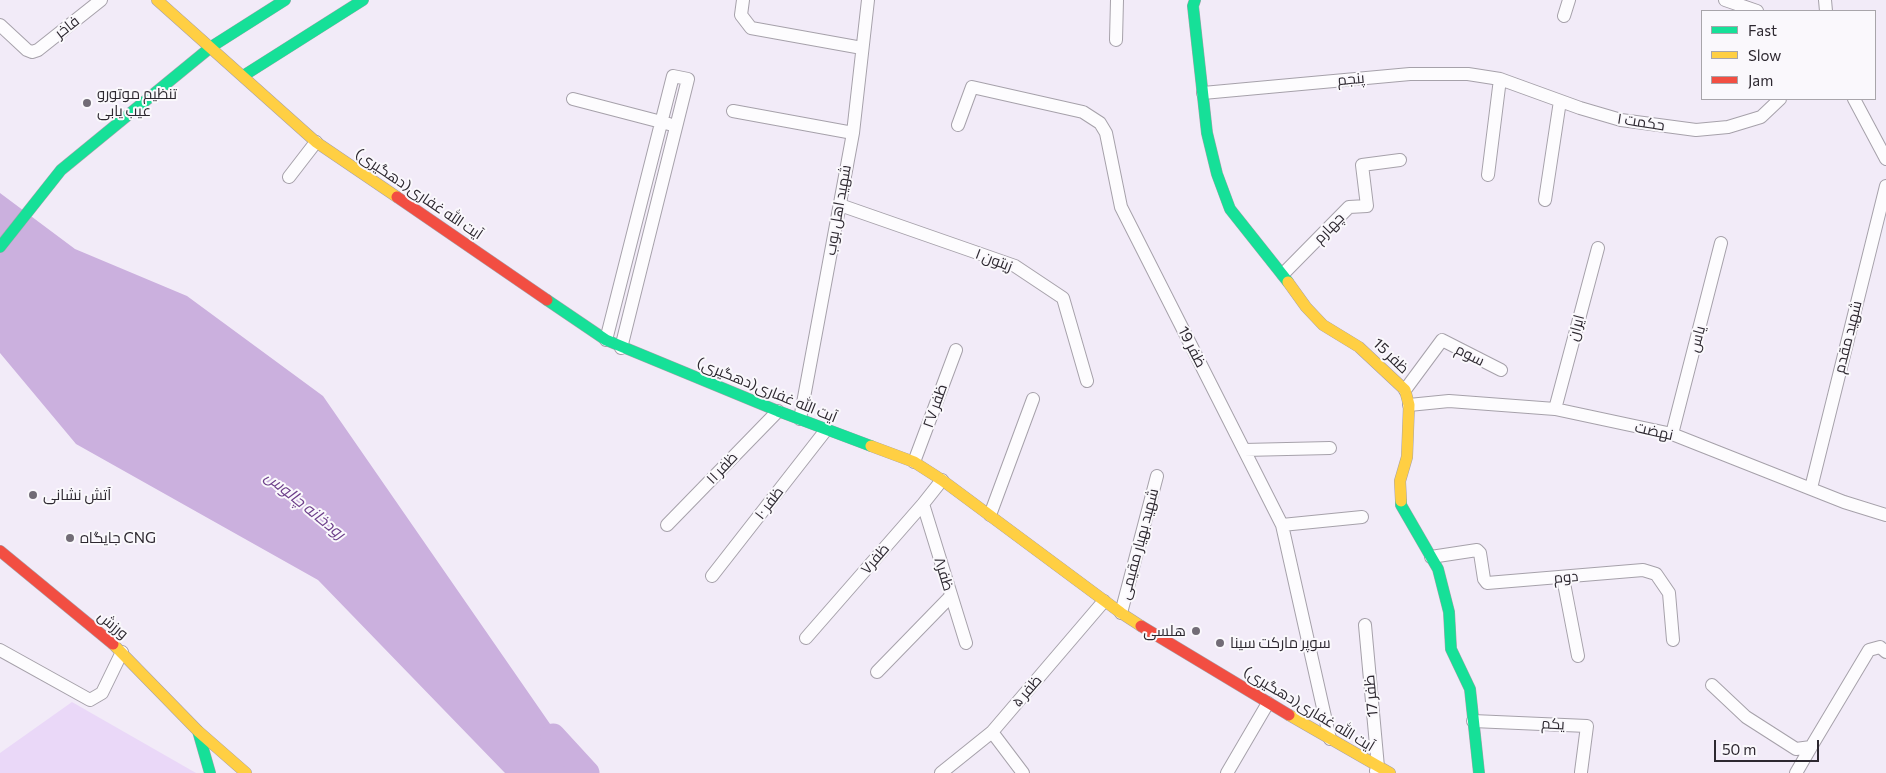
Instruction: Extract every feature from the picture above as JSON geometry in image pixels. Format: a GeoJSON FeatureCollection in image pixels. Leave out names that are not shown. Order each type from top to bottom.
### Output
{"type":"FeatureCollection","features":[{"type":"Feature","properties":{"kind":"street","name":"فاخر"},"geometry":{"type":"LineString","coordinates":[[0,25],[27,50],[32,52],[38,50],[102,0]]}},
{"type":"Feature","properties":{"kind":"street","name":"آیت الله غفاری(دهگیری)"},"geometry":{"type":"LineString","coordinates":[[157,0],[316,142],[606,340],[621,348],[778,411],[914,462],[990,515],[1121,613],[1330,739],[1377,770],[1390,773]]}},
{"type":"Feature","properties":{"kind":"street"},"geometry":{"type":"LineString","coordinates":[[0,247],[61,170],[211,47],[285,0]]}},
{"type":"Feature","properties":{"kind":"street"},"geometry":{"type":"LineString","coordinates":[[243,76],[363,0]]}},
{"type":"Feature","properties":{"kind":"street"},"geometry":{"type":"LineString","coordinates":[[743,0],[741,15],[750,28],[862,48]]}},
{"type":"Feature","properties":{"kind":"street","name":"شهید اهل بوب"},"geometry":{"type":"LineString","coordinates":[[800,419],[852,133],[868,0]]}},
{"type":"Feature","properties":{"kind":"street"},"geometry":{"type":"LineString","coordinates":[[1116,40],[1117,0]]}},
{"type":"Feature","properties":{"kind":"street","name":"ظفر 15"},"geometry":{"type":"LineString","coordinates":[[1196,0],[1193,6],[1207,133],[1217,174],[1230,208],[1283,274],[1306,307],[1323,325],[1359,347],[1405,390],[1409,405],[1407,457],[1400,480],[1401,505],[1438,569],[1449,612],[1451,649],[1470,689],[1479,773]]}},
{"type":"Feature","properties":{"kind":"street"},"geometry":{"type":"LineString","coordinates":[[1564,16],[1569,0]]}},
{"type":"Feature","properties":{"kind":"street"},"geometry":{"type":"LineString","coordinates":[[1725,0],[1754,10]]}},
{"type":"Feature","properties":{"kind":"street","name":"پنجم"},"geometry":{"type":"LineString","coordinates":[[1203,93],[1410,74],[1468,74],[1500,79]]}},
{"type":"Feature","properties":{"kind":"street"},"geometry":{"type":"LineString","coordinates":[[606,340],[673,76],[688,78],[621,348]]}},
{"type":"Feature","properties":{"kind":"street"},"geometry":{"type":"LineString","coordinates":[[1488,175],[1500,79]]}},
{"type":"Feature","properties":{"kind":"street","name":"حکمت ۱"},"geometry":{"type":"LineString","coordinates":[[1500,79],[1560,101],[1621,120],[1696,130],[1728,127],[1761,116],[1779,100]]}},
{"type":"Feature","properties":{"kind":"street","name":"ظفر 19"},"geometry":{"type":"LineString","coordinates":[[958,125],[972,87],[1083,112],[1100,123],[1106,133],[1121,207],[1282,525],[1330,739]]}},
{"type":"Feature","properties":{"kind":"street"},"geometry":{"type":"LineString","coordinates":[[573,99],[677,126]]}},
{"type":"Feature","properties":{"kind":"street"},"geometry":{"type":"LineString","coordinates":[[1855,100],[1886,160]]}},
{"type":"Feature","properties":{"kind":"street"},"geometry":{"type":"LineString","coordinates":[[1545,200],[1560,101]]}},
{"type":"Feature","properties":{"kind":"street"},"geometry":{"type":"LineString","coordinates":[[733,111],[852,133]]}},
{"type":"Feature","properties":{"kind":"street"},"geometry":{"type":"LineString","coordinates":[[289,177],[316,142]]}},
{"type":"Feature","properties":{"kind":"street","name":"چهارم"},"geometry":{"type":"LineString","coordinates":[[1283,274],[1349,207],[1367,206],[1362,165],[1400,160]]}},
{"type":"Feature","properties":{"kind":"street","name":"شهید مقدم"},"geometry":{"type":"LineString","coordinates":[[1811,488],[1886,186]]}},
{"type":"Feature","properties":{"kind":"street","name":"زیتون ۱"},"geometry":{"type":"LineString","coordinates":[[840,205],[1015,266],[1063,298],[1087,381]]}},
{"type":"Feature","properties":{"kind":"street","name":"یاس"},"geometry":{"type":"LineString","coordinates":[[1672,434],[1721,244]]}},
{"type":"Feature","properties":{"kind":"street","name":"ایران"},"geometry":{"type":"LineString","coordinates":[[1555,409],[1598,248]]}},
{"type":"Feature","properties":{"kind":"street","name":"سوم"},"geometry":{"type":"LineString","coordinates":[[1405,390],[1442,340],[1500,370]]}},
{"type":"Feature","properties":{"kind":"street","name":"ظفر ۲۷"},"geometry":{"type":"LineString","coordinates":[[914,462],[956,350]]}},
{"type":"Feature","properties":{"kind":"street"},"geometry":{"type":"LineString","coordinates":[[990,515],[1033,398]]}},
{"type":"Feature","properties":{"kind":"street","name":"نهضت"},"geometry":{"type":"LineString","coordinates":[[1409,405],[1449,401],[1555,409],[1672,434],[1844,502],[1886,515]]}},
{"type":"Feature","properties":{"kind":"street","name":"ظفر ۱۱"},"geometry":{"type":"LineString","coordinates":[[667,526],[778,411]]}},
{"type":"Feature","properties":{"kind":"street","name":"ظفر ۱۰"},"geometry":{"type":"LineString","coordinates":[[712,576],[826,430]]}},
{"type":"Feature","properties":{"kind":"street"},"geometry":{"type":"LineString","coordinates":[[1244,450],[1330,448]]}},
{"type":"Feature","properties":{"kind":"street","name":"شهید بهیار مقیمی"},"geometry":{"type":"LineString","coordinates":[[1121,613],[1157,476]]}},
{"type":"Feature","properties":{"kind":"street","name":"ظفر۷"},"geometry":{"type":"LineString","coordinates":[[806,638],[942,480]]}},
{"type":"Feature","properties":{"kind":"street","name":"ظفر۸"},"geometry":{"type":"LineString","coordinates":[[923,504],[966,643]]}},
{"type":"Feature","properties":{"kind":"street"},"geometry":{"type":"LineString","coordinates":[[1282,525],[1362,517]]}},
{"type":"Feature","properties":{"kind":"street","name":"دوم"},"geometry":{"type":"LineString","coordinates":[[1431,557],[1477,550],[1480,553],[1484,579],[1487,583],[1643,570],[1656,574],[1669,593],[1673,640]]}},
{"type":"Feature","properties":{"kind":"street","name":"ورزش"},"geometry":{"type":"LineString","coordinates":[[0,551],[122,652],[198,731],[246,773]]}},
{"type":"Feature","properties":{"kind":"street"},"geometry":{"type":"LineString","coordinates":[[1563,578],[1578,656]]}},
{"type":"Feature","properties":{"kind":"street"},"geometry":{"type":"LineString","coordinates":[[877,672],[951,596]]}},
{"type":"Feature","properties":{"kind":"street","name":"ظفر ۵"},"geometry":{"type":"LineString","coordinates":[[941,773],[992,732],[1104,601]]}},
{"type":"Feature","properties":{"kind":"street","name":"ظفر 17"},"geometry":{"type":"LineString","coordinates":[[1365,625],[1377,770]]}},
{"type":"Feature","properties":{"kind":"street"},"geometry":{"type":"LineString","coordinates":[[1796,773],[1869,650],[1880,647],[1886,652]]}},
{"type":"Feature","properties":{"kind":"street"},"geometry":{"type":"LineString","coordinates":[[0,650],[90,700],[102,693],[122,652]]}},
{"type":"Feature","properties":{"kind":"street"},"geometry":{"type":"LineString","coordinates":[[1712,684],[1746,717],[1796,749],[1810,747]]}},
{"type":"Feature","properties":{"kind":"street"},"geometry":{"type":"LineString","coordinates":[[1227,773],[1268,703]]}},
{"type":"Feature","properties":{"kind":"street","name":"یکم"},"geometry":{"type":"LineString","coordinates":[[1473,720],[1587,726],[1580,772]]}},
{"type":"Feature","properties":{"kind":"street"},"geometry":{"type":"LineString","coordinates":[[198,731],[210,773]]}},
{"type":"Feature","properties":{"kind":"street"},"geometry":{"type":"LineString","coordinates":[[992,732],[1023,773]]}},
{"type":"Feature","properties":{"kind":"shaded area"},"geometry":{"type":"Polygon","coordinates":[[[72,702],[196,773],[0,773],[0,753],[72,702]]]}},
{"type":"Feature","properties":{"kind":"water"},"geometry":{"type":"Polygon","coordinates":[[[0,193],[75,249],[187,296],[323,396],[584,773],[505,773],[318,580],[76,444],[0,353],[0,193]]]}},
{"type":"Feature","properties":{"kind":"waterway","name":"رودخانه چالوس"},"geometry":{"type":"LineString","coordinates":[[553,736],[587,773]]}},
{"type":"Feature","properties":{"kind":"traffic: fast"},"geometry":{"type":"LineString","coordinates":[[0,247],[61,170],[211,47],[285,0]]}},
{"type":"Feature","properties":{"kind":"traffic: fast"},"geometry":{"type":"LineString","coordinates":[[243,76],[363,0]]}},
{"type":"Feature","properties":{"kind":"traffic: fast"},"geometry":{"type":"LineString","coordinates":[[1195,0],[1193,6],[1207,133],[1217,174],[1230,209],[1288,282]]}},
{"type":"Feature","properties":{"kind":"traffic: fast"},"geometry":{"type":"LineString","coordinates":[[547,300],[606,340],[778,411],[871,446]]}},
{"type":"Feature","properties":{"kind":"traffic: fast"},"geometry":{"type":"LineString","coordinates":[[1401,501],[1401,505],[1438,569],[1449,612],[1451,649],[1470,689],[1479,773]]}},
{"type":"Feature","properties":{"kind":"traffic: fast"},"geometry":{"type":"LineString","coordinates":[[198,731],[210,773]]}},
{"type":"Feature","properties":{"kind":"traffic: slow"},"geometry":{"type":"LineString","coordinates":[[157,0],[316,142],[397,197]]}},
{"type":"Feature","properties":{"kind":"traffic: slow"},"geometry":{"type":"LineString","coordinates":[[1288,282],[1306,307],[1323,325],[1359,347],[1405,390],[1409,405],[1407,457],[1400,481],[1401,501]]}},
{"type":"Feature","properties":{"kind":"traffic: slow"},"geometry":{"type":"LineString","coordinates":[[871,446],[914,462],[942,480],[1141,626]]}},
{"type":"Feature","properties":{"kind":"traffic: slow"},"geometry":{"type":"LineString","coordinates":[[113,644],[198,731],[246,773]]}},
{"type":"Feature","properties":{"kind":"traffic: slow"},"geometry":{"type":"LineString","coordinates":[[1289,715],[1390,773]]}},
{"type":"Feature","properties":{"kind":"traffic: jam"},"geometry":{"type":"LineString","coordinates":[[397,197],[547,300]]}},
{"type":"Feature","properties":{"kind":"traffic: jam"},"geometry":{"type":"LineString","coordinates":[[0,551],[113,644]]}},
{"type":"Feature","properties":{"kind":"traffic: jam"},"geometry":{"type":"LineString","coordinates":[[1141,626],[1289,715]]}},
{"type":"Feature","properties":{"kind":"place","name":"تنظیم موتورو عیب یابی"},"geometry":{"type":"Point","coordinates":[87,103]}},
{"type":"Feature","properties":{"kind":"place","name":"آتش نشانی"},"geometry":{"type":"Point","coordinates":[33,495]}},
{"type":"Feature","properties":{"kind":"place","name":"جایگاه CNG"},"geometry":{"type":"Point","coordinates":[70,538]}},
{"type":"Feature","properties":{"kind":"place","name":"هلسی"},"geometry":{"type":"Point","coordinates":[1196,631]}},
{"type":"Feature","properties":{"kind":"place","name":"سوپر مارکت سینا"},"geometry":{"type":"Point","coordinates":[1220,643]}}]}
